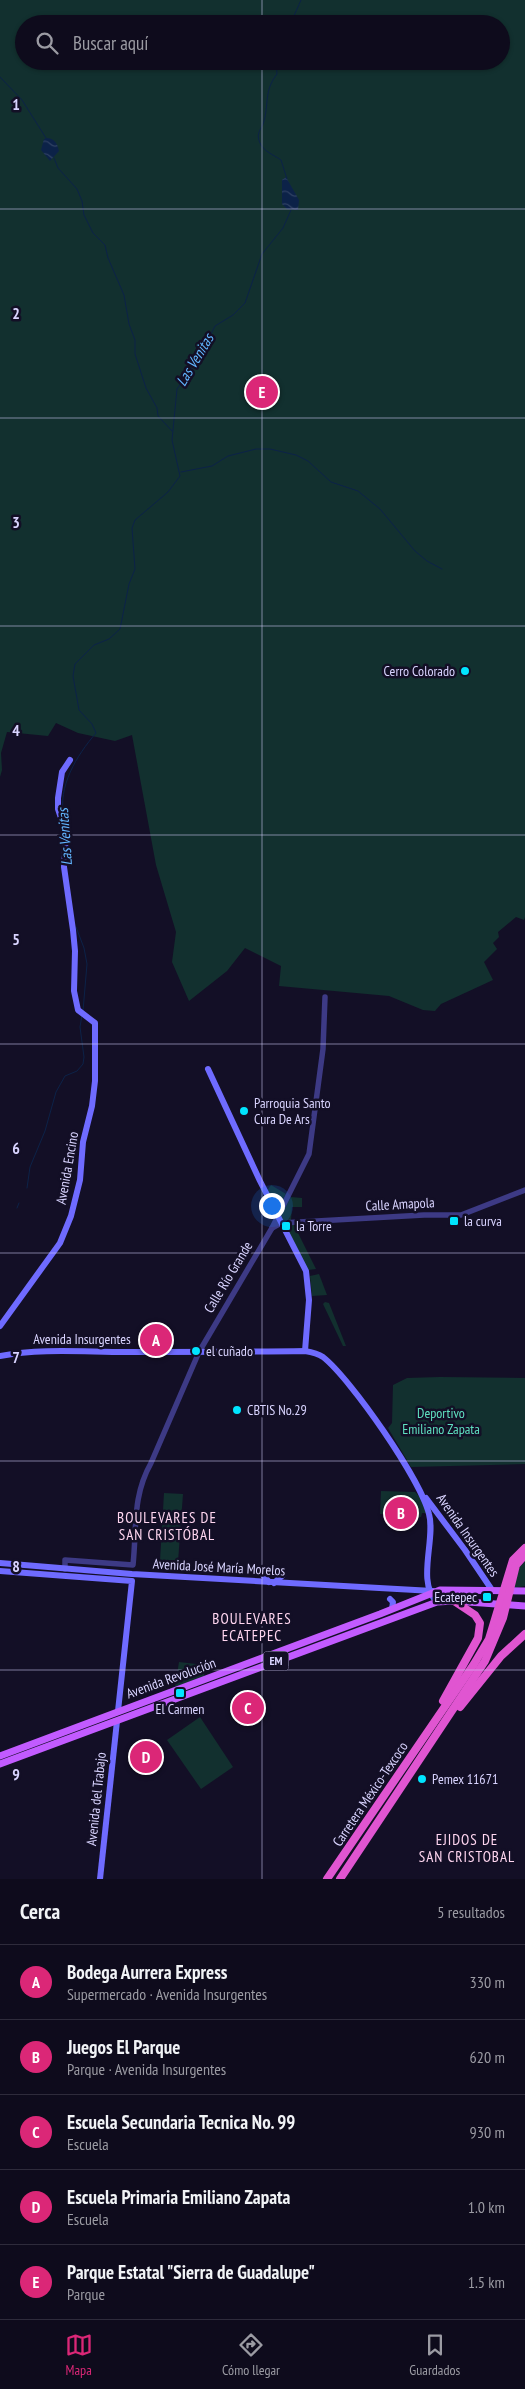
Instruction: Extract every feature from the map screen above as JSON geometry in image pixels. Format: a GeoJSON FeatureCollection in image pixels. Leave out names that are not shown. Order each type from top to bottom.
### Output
{"type":"FeatureCollection","features":[{"type":"Feature","properties":{"kind":"highway"},"geometry":{"type":"LineString","coordinates":[[443,1727],[485,1661],[500,1617],[516,1555],[525,1548]]}},
{"type":"Feature","properties":{"kind":"highway"},"geometry":{"type":"LineString","coordinates":[[509,1579],[516,1565],[525,1555]]}},
{"type":"Feature","properties":{"kind":"highway"},"geometry":{"type":"LineString","coordinates":[[434,1724],[480,1630],[476,1615],[454,1601]]}},
{"type":"Feature","properties":{"kind":"highway"},"geometry":{"type":"LineString","coordinates":[[434,1724],[474,1664],[500,1617]]}},
{"type":"Feature","properties":{"kind":"highway"},"geometry":{"type":"LineString","coordinates":[[443,1727],[501,1656],[525,1634]]}},
{"type":"Feature","properties":{"kind":"highway","name":"Carretera México-Texcoco"},"geometry":{"type":"LineString","coordinates":[[328,1879],[434,1724]]}},
{"type":"Feature","properties":{"kind":"highway","name":"Carretera México-Texcoco"},"geometry":{"type":"LineString","coordinates":[[340,1879],[443,1727]]}},
{"type":"Feature","properties":{"kind":"main road","name":"Avenida Encino"},"geometry":{"type":"LineString","coordinates":[[0,1326],[60,1243],[71,1216],[80,1180],[83,1142],[92,1106],[95,1081],[95,1022],[81,1012],[74,991],[73,930],[64,867],[66,833],[58,809],[62,772],[70,760]]}},
{"type":"Feature","properties":{"kind":"main road"},"geometry":{"type":"LineString","coordinates":[[208,1069],[260,1182],[306,1272],[309,1300],[305,1351]]}},
{"type":"Feature","properties":{"kind":"main road","name":"Avenida Insurgentes"},"geometry":{"type":"LineString","coordinates":[[0,1356],[32,1351],[62,1350],[305,1351],[322,1356],[350,1388],[387,1437],[423,1495],[465,1550],[492,1590]]}},
{"type":"Feature","properties":{"kind":"main road","name":"Avenida Insurgentes"},"geometry":{"type":"LineString","coordinates":[[423,1495],[431,1520],[432,1592]]}},
{"type":"Feature","properties":{"kind":"main road"},"geometry":{"type":"LineString","coordinates":[[431,1520],[442,1520]]}},
{"type":"Feature","properties":{"kind":"main road","name":"Avenida José María Morelos"},"geometry":{"type":"LineString","coordinates":[[0,1563],[132,1578],[272,1582],[432,1592]]}},
{"type":"Feature","properties":{"kind":"main road"},"geometry":{"type":"LineString","coordinates":[[0,1570],[109,1579],[132,1578],[118,1711]]}},
{"type":"Feature","properties":{"kind":"main road"},"geometry":{"type":"LineString","coordinates":[[263,1575],[272,1582],[283,1575]]}},
{"type":"Feature","properties":{"kind":"main road","name":"Avenida Revolución"},"geometry":{"type":"LineString","coordinates":[[0,1756],[392,1609],[432,1592],[525,1591]]}},
{"type":"Feature","properties":{"kind":"main road"},"geometry":{"type":"LineString","coordinates":[[432,1592],[437,1602]]}},
{"type":"Feature","properties":{"kind":"main road"},"geometry":{"type":"LineString","coordinates":[[390,1599],[393,1602],[392,1609]]}},
{"type":"Feature","properties":{"kind":"main road","name":"Avenida Revolución"},"geometry":{"type":"LineString","coordinates":[[0,1764],[437,1602],[454,1601],[525,1606]]}},
{"type":"Feature","properties":{"kind":"main road","name":"Avenida del Trabajo"},"geometry":{"type":"LineString","coordinates":[[100,1879],[117,1721]]}},
{"type":"Feature","properties":{"kind":"street","name":"Calle Río Grande"},"geometry":{"type":"LineString","coordinates":[[65,1569],[66,1560],[133,1565],[136,1535],[135,1514],[140,1484],[199,1352],[272,1228],[309,1154],[323,1049],[325,997]]}},
{"type":"Feature","properties":{"kind":"street","name":"Calle Amapola"},"geometry":{"type":"LineString","coordinates":[[272,1228],[281,1223],[424,1215],[461,1215],[525,1190]]}},
{"type":"Feature","properties":{"kind":"green space"},"geometry":{"type":"Polygon","coordinates":[[[0,0],[525,0],[525,917],[524,920],[516,917],[498,932],[499,937],[493,943],[497,949],[484,962],[493,980],[441,1004],[435,1011],[423,1010],[389,996],[279,986],[281,966],[245,948],[227,971],[189,1001],[172,962],[176,932],[156,865],[132,735],[115,741],[78,733],[56,723],[48,736],[7,732],[1,753],[2,770],[0,777],[0,0]]]}},
{"type":"Feature","properties":{"kind":"green space"},"geometry":{"type":"Polygon","coordinates":[[[271,1185],[286,1194],[277,1209],[266,1192],[271,1185]]]}},
{"type":"Feature","properties":{"kind":"green space"},"geometry":{"type":"Polygon","coordinates":[[[291,1197],[302,1198],[302,1207],[292,1207],[291,1220],[283,1220],[280,1217],[291,1197]]]}},
{"type":"Feature","properties":{"kind":"green space"},"geometry":{"type":"Polygon","coordinates":[[[293,1223],[316,1269],[308,1270],[283,1225],[293,1223]]]}},
{"type":"Feature","properties":{"kind":"green space"},"geometry":{"type":"Polygon","coordinates":[[[319,1274],[327,1295],[312,1296],[310,1276],[319,1274]]]}},
{"type":"Feature","properties":{"kind":"green space"},"geometry":{"type":"Polygon","coordinates":[[[325,1302],[329,1303],[346,1346],[343,1346],[323,1304],[325,1302]]]}},
{"type":"Feature","properties":{"kind":"green space","name":"Deportivo Emiliano Zapata"},"geometry":{"type":"Polygon","coordinates":[[[407,1378],[525,1378],[525,1464],[411,1467],[388,1428],[392,1423],[393,1385],[407,1378]]]}},
{"type":"Feature","properties":{"kind":"green space"},"geometry":{"type":"Polygon","coordinates":[[[381,1491],[415,1492],[421,1498],[427,1513],[422,1513],[421,1517],[380,1514],[381,1491]]]}},
{"type":"Feature","properties":{"kind":"green space"},"geometry":{"type":"Polygon","coordinates":[[[164,1493],[183,1494],[178,1562],[160,1561],[164,1493]]]}},
{"type":"Feature","properties":{"kind":"green space"},"geometry":{"type":"Polygon","coordinates":[[[525,1561],[525,1586],[514,1588],[519,1568],[525,1561]]]}},
{"type":"Feature","properties":{"kind":"green space"},"geometry":{"type":"Polygon","coordinates":[[[179,1662],[205,1665],[204,1676],[175,1687],[179,1662]]]}},
{"type":"Feature","properties":{"kind":"green space"},"geometry":{"type":"Polygon","coordinates":[[[200,1717],[233,1767],[201,1789],[167,1740],[200,1717]]]}},
{"type":"Feature","properties":{"kind":"water"},"geometry":{"type":"Polygon","coordinates":[[[47,138],[55,142],[59,151],[50,161],[41,150],[44,139],[47,138]]]}},
{"type":"Feature","properties":{"kind":"water"},"geometry":{"type":"Polygon","coordinates":[[[286,177],[299,200],[298,210],[287,209],[282,204],[282,180],[286,177]]]}},
{"type":"Feature","properties":{"kind":"waterway","name":"Las Venitas"},"geometry":{"type":"LineString","coordinates":[[294,15],[301,0]]}},
{"type":"Feature","properties":{"kind":"waterway","name":"Las Venitas"},"geometry":{"type":"LineString","coordinates":[[277,70],[277,74],[268,91],[264,121],[258,136],[264,148],[281,160],[287,179]]}},
{"type":"Feature","properties":{"kind":"waterway","name":"Las Venitas"},"geometry":{"type":"LineString","coordinates":[[0,77],[22,100],[46,138]]}},
{"type":"Feature","properties":{"kind":"waterway","name":"Las Venitas"},"geometry":{"type":"LineString","coordinates":[[54,158],[58,168],[77,189],[82,201],[84,215],[93,233],[105,245],[108,258],[124,295],[129,324],[135,340],[135,354],[146,388],[157,408],[158,416],[172,431]]}},
{"type":"Feature","properties":{"kind":"waterway","name":"Las Venitas"},"geometry":{"type":"LineString","coordinates":[[64,817],[63,794],[70,772],[82,751],[96,733],[92,724],[79,710],[73,676],[75,664],[94,645],[109,639],[120,629],[129,584],[135,569],[132,528],[135,520],[168,492],[180,476],[172,440],[177,389],[199,358],[215,326],[233,315],[245,303],[262,254],[283,228],[291,210]]}},
{"type":"Feature","properties":{"kind":"waterway","name":"Las Venitas"},"geometry":{"type":"LineString","coordinates":[[181,472],[212,466],[228,456],[256,449],[270,449],[296,455],[308,461],[331,482],[358,491],[380,509],[415,551],[427,561],[442,569]]}},
{"type":"Feature","properties":{"kind":"waterway","name":"Las Venitas"},"geometry":{"type":"LineString","coordinates":[[76,927],[84,948],[87,964],[83,1011]]}},
{"type":"Feature","properties":{"kind":"waterway","name":"Las Venitas"},"geometry":{"type":"LineString","coordinates":[[27,1188],[30,1167],[45,1131],[56,1092],[65,1076],[77,1071],[83,1064],[84,1057],[80,1027],[82,1015]]}},
{"type":"Feature","properties":{"kind":"waterway","name":"Las Venitas"},"geometry":{"type":"LineString","coordinates":[[17,1208],[19,1203]]}},
{"type":"Feature","properties":{"kind":"place","name":"Parque Estatal \"Sierra de Guadalupe\""},"geometry":{"type":"Point","coordinates":[262,392]}},
{"type":"Feature","properties":{"kind":"place","name":"Cerro Colorado"},"geometry":{"type":"Point","coordinates":[465,671]}},
{"type":"Feature","properties":{"kind":"place","name":"Parroquia Santo Cura De Ars"},"geometry":{"type":"Point","coordinates":[244,1111]}},
{"type":"Feature","properties":{"kind":"place","name":"la curva"},"geometry":{"type":"Point","coordinates":[454,1221]}},
{"type":"Feature","properties":{"kind":"place","name":"la Torre"},"geometry":{"type":"Point","coordinates":[286,1226]}},
{"type":"Feature","properties":{"kind":"place","name":"Bodega Aurrera Express"},"geometry":{"type":"Point","coordinates":[156,1340]}},
{"type":"Feature","properties":{"kind":"place","name":"el cuñado"},"geometry":{"type":"Point","coordinates":[196,1351]}},
{"type":"Feature","properties":{"kind":"place","name":"CBTIS No.29"},"geometry":{"type":"Point","coordinates":[237,1410]}},
{"type":"Feature","properties":{"kind":"place","name":"Juegos El Parque"},"geometry":{"type":"Point","coordinates":[401,1513]}},
{"type":"Feature","properties":{"kind":"place","name":"Ecatepec"},"geometry":{"type":"Point","coordinates":[487,1597]}},
{"type":"Feature","properties":{"kind":"place","name":"El Carmen"},"geometry":{"type":"Point","coordinates":[180,1693]}},
{"type":"Feature","properties":{"kind":"place","name":"Escuela Secundaria Tecnica No. 99"},"geometry":{"type":"Point","coordinates":[248,1708]}},
{"type":"Feature","properties":{"kind":"place","name":"Escuela Primaria Emiliano Zapata"},"geometry":{"type":"Point","coordinates":[146,1757]}},
{"type":"Feature","properties":{"kind":"place","name":"Pemex 11671"},"geometry":{"type":"Point","coordinates":[422,1779]}},
{"type":"Feature","properties":{"kind":"district","name":"BOULEVARES DE SAN CRISTÓBAL"},"geometry":{"type":"Point","coordinates":[167,1526]}},
{"type":"Feature","properties":{"kind":"district","name":"BOULEVARES ECATEPEC"},"geometry":{"type":"Point","coordinates":[252,1628]}},
{"type":"Feature","properties":{"kind":"district","name":"EJIDOS DE SAN CRISTOBAL"},"geometry":{"type":"Point","coordinates":[467,1848]}}]}
